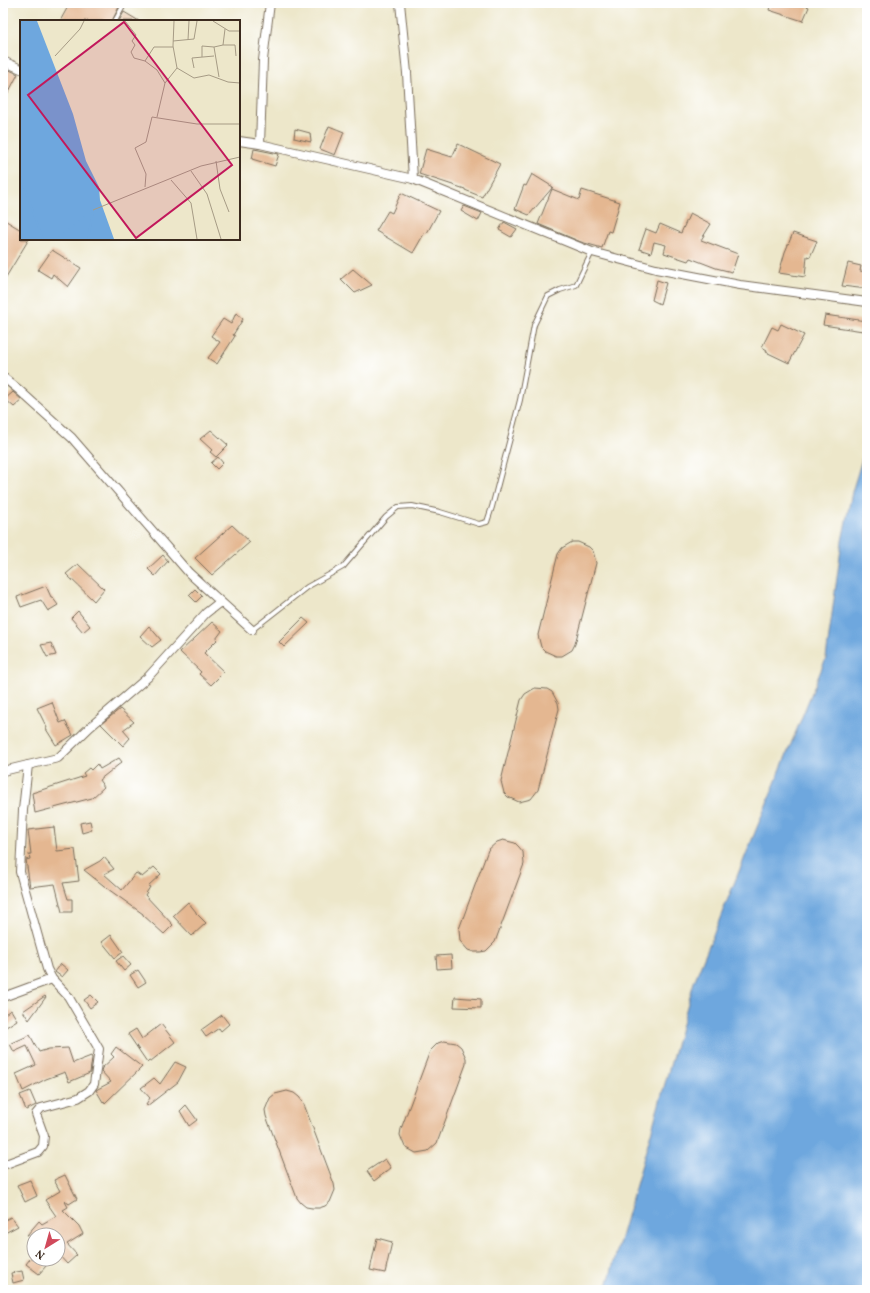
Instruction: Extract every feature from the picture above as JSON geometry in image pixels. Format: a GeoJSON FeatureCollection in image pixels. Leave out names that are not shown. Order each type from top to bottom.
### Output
{"type":"FeatureCollection","features":[{"type":"Feature","properties":{"kind":"street"},"geometry":{"type":"LineString","coordinates":[[260,144],[263,60],[270,3]]}},
{"type":"Feature","properties":{"kind":"street"},"geometry":{"type":"LineString","coordinates":[[400,3],[407,74],[413,179]]}},
{"type":"Feature","properties":{"kind":"street"},"geometry":{"type":"LineString","coordinates":[[3,61],[20,69]]}},
{"type":"Feature","properties":{"kind":"street"},"geometry":{"type":"LineString","coordinates":[[240,141],[260,144],[413,179],[592,252],[656,269],[740,285],[867,302]]}},
{"type":"Feature","properties":{"kind":"street"},"geometry":{"type":"LineString","coordinates":[[3,377],[72,438],[189,573],[252,630]]}},
{"type":"Feature","properties":{"kind":"street"},"geometry":{"type":"LineString","coordinates":[[3,771],[58,758],[90,727],[148,677],[206,613],[220,602]]}},
{"type":"Feature","properties":{"kind":"street"},"geometry":{"type":"LineString","coordinates":[[3,1165],[38,1152],[43,1146],[44,1136],[36,1114],[41,1108],[78,1098],[88,1091],[94,1084],[99,1049],[68,996],[52,979],[47,969],[20,872],[23,810],[28,765]]}},
{"type":"Feature","properties":{"kind":"street"},"geometry":{"type":"LineString","coordinates":[[3,997],[52,979]]}},
{"type":"Feature","properties":{"kind":"lane"},"geometry":{"type":"LineString","coordinates":[[116,20],[125,3]]}},
{"type":"Feature","properties":{"kind":"lane"},"geometry":{"type":"LineString","coordinates":[[252,630],[306,587],[343,567],[386,516],[398,507],[412,506],[440,512],[479,524],[487,522],[520,400],[534,325],[548,296],[576,285],[592,252]]}},
{"type":"Feature","properties":{"kind":"water"},"geometry":{"type":"Polygon","coordinates":[[[867,448],[867,1290],[606,1290],[694,982],[826,658],[842,541],[852,492],[864,453],[867,448]]]}},
{"type":"Feature","properties":{"kind":"building"},"geometry":{"type":"Polygon","coordinates":[[[70,3],[121,3],[112,20],[61,20],[70,3]]]}},
{"type":"Feature","properties":{"kind":"building"},"geometry":{"type":"Polygon","coordinates":[[[771,3],[798,3],[809,7],[803,21],[769,10],[771,3]]]}},
{"type":"Feature","properties":{"kind":"building"},"geometry":{"type":"Polygon","coordinates":[[[124,12],[137,20],[120,20],[124,12]]]}},
{"type":"Feature","properties":{"kind":"building"},"geometry":{"type":"Polygon","coordinates":[[[3,67],[18,74],[3,103],[3,67]]]}},
{"type":"Feature","properties":{"kind":"building"},"geometry":{"type":"Polygon","coordinates":[[[329,126],[344,132],[335,155],[320,149],[329,126]]]}},
{"type":"Feature","properties":{"kind":"building"},"geometry":{"type":"Polygon","coordinates":[[[295,129],[310,133],[311,142],[294,138],[295,129]]]}},
{"type":"Feature","properties":{"kind":"building"},"geometry":{"type":"Polygon","coordinates":[[[458,144],[500,164],[482,197],[465,189],[419,174],[426,149],[452,157],[458,144]]]}},
{"type":"Feature","properties":{"kind":"building"},"geometry":{"type":"Polygon","coordinates":[[[254,149],[279,154],[275,166],[252,159],[254,149]]]}},
{"type":"Feature","properties":{"kind":"building"},"geometry":{"type":"Polygon","coordinates":[[[532,174],[553,187],[529,215],[515,209],[524,185],[526,186],[532,174]]]}},
{"type":"Feature","properties":{"kind":"building"},"geometry":{"type":"Polygon","coordinates":[[[552,189],[579,200],[582,190],[620,202],[611,232],[608,231],[602,248],[581,242],[538,224],[552,189]]]}},
{"type":"Feature","properties":{"kind":"building"},"geometry":{"type":"Polygon","coordinates":[[[401,193],[439,211],[427,233],[425,232],[413,253],[376,231],[388,211],[392,213],[401,193]]]}},
{"type":"Feature","properties":{"kind":"building"},"geometry":{"type":"Polygon","coordinates":[[[464,206],[482,213],[478,221],[461,211],[464,206]]]}},
{"type":"Feature","properties":{"kind":"building"},"geometry":{"type":"Polygon","coordinates":[[[690,213],[711,224],[701,240],[738,254],[732,272],[716,268],[690,258],[688,261],[664,253],[666,245],[654,242],[651,253],[639,249],[646,229],[656,233],[660,224],[681,233],[690,213]]]}},
{"type":"Feature","properties":{"kind":"building"},"geometry":{"type":"Polygon","coordinates":[[[3,219],[20,229],[20,240],[28,240],[3,282],[3,219]]]}},
{"type":"Feature","properties":{"kind":"building"},"geometry":{"type":"Polygon","coordinates":[[[504,222],[517,229],[511,237],[499,230],[504,222]]]}},
{"type":"Feature","properties":{"kind":"building"},"geometry":{"type":"Polygon","coordinates":[[[793,233],[817,241],[810,257],[807,256],[805,277],[779,273],[785,252],[793,233]]]}},
{"type":"Feature","properties":{"kind":"building"},"geometry":{"type":"Polygon","coordinates":[[[52,250],[81,268],[68,287],[53,274],[51,278],[38,270],[52,250]]]}},
{"type":"Feature","properties":{"kind":"building"},"geometry":{"type":"Polygon","coordinates":[[[848,263],[861,266],[860,271],[867,272],[867,289],[842,286],[848,263]]]}},
{"type":"Feature","properties":{"kind":"building"},"geometry":{"type":"Polygon","coordinates":[[[353,269],[372,285],[355,293],[341,279],[353,269]]]}},
{"type":"Feature","properties":{"kind":"building"},"geometry":{"type":"Polygon","coordinates":[[[657,280],[666,283],[660,304],[652,300],[657,280]]]}},
{"type":"Feature","properties":{"kind":"building"},"geometry":{"type":"Polygon","coordinates":[[[236,313],[243,319],[233,335],[235,336],[217,364],[208,358],[220,342],[211,336],[223,319],[231,324],[236,313]]]}},
{"type":"Feature","properties":{"kind":"building"},"geometry":{"type":"Polygon","coordinates":[[[825,315],[866,321],[863,331],[823,325],[825,315]]]}},
{"type":"Feature","properties":{"kind":"building"},"geometry":{"type":"Polygon","coordinates":[[[781,324],[804,335],[789,363],[766,352],[767,350],[762,347],[772,327],[778,330],[781,324]]]}},
{"type":"Feature","properties":{"kind":"building"},"geometry":{"type":"Polygon","coordinates":[[[13,392],[22,400],[14,407],[5,399],[13,392]]]}},
{"type":"Feature","properties":{"kind":"building"},"geometry":{"type":"Polygon","coordinates":[[[211,430],[228,445],[216,457],[210,452],[212,450],[200,439],[211,430]]]}},
{"type":"Feature","properties":{"kind":"building"},"geometry":{"type":"Polygon","coordinates":[[[218,457],[223,463],[217,469],[211,463],[218,457]]]}},
{"type":"Feature","properties":{"kind":"building"},"geometry":{"type":"Polygon","coordinates":[[[232,525],[250,542],[212,575],[195,558],[232,525]]]}},
{"type":"Feature","properties":{"kind":"building"},"geometry":{"type":"Polygon","coordinates":[[[572,542],[578,542],[589,547],[593,551],[596,563],[575,644],[572,650],[562,656],[556,656],[545,651],[541,647],[538,635],[558,554],[562,548],[572,542]]]}},
{"type":"Feature","properties":{"kind":"building"},"geometry":{"type":"Polygon","coordinates":[[[163,555],[168,561],[155,576],[148,569],[163,555]]]}},
{"type":"Feature","properties":{"kind":"building"},"geometry":{"type":"Polygon","coordinates":[[[78,564],[104,589],[94,601],[66,574],[78,564]]]}},
{"type":"Feature","properties":{"kind":"building"},"geometry":{"type":"Polygon","coordinates":[[[46,586],[51,597],[58,605],[48,611],[41,600],[21,607],[17,597],[46,586]]]}},
{"type":"Feature","properties":{"kind":"building"},"geometry":{"type":"Polygon","coordinates":[[[195,589],[202,596],[196,602],[189,595],[195,589]]]}},
{"type":"Feature","properties":{"kind":"building"},"geometry":{"type":"Polygon","coordinates":[[[78,611],[90,626],[83,632],[71,618],[78,611]]]}},
{"type":"Feature","properties":{"kind":"building"},"geometry":{"type":"Polygon","coordinates":[[[303,618],[309,623],[284,647],[279,642],[303,618]]]}},
{"type":"Feature","properties":{"kind":"building"},"geometry":{"type":"Polygon","coordinates":[[[212,622],[222,631],[216,639],[217,640],[204,653],[224,672],[211,685],[199,674],[201,672],[180,652],[212,622]]]}},
{"type":"Feature","properties":{"kind":"building"},"geometry":{"type":"Polygon","coordinates":[[[149,626],[161,640],[152,647],[140,636],[149,626]]]}},
{"type":"Feature","properties":{"kind":"building"},"geometry":{"type":"Polygon","coordinates":[[[51,643],[56,655],[47,657],[41,645],[51,643]]]}},
{"type":"Feature","properties":{"kind":"building"},"geometry":{"type":"Polygon","coordinates":[[[535,688],[547,689],[552,692],[558,703],[559,709],[538,790],[531,799],[519,802],[508,797],[504,793],[501,781],[521,700],[525,694],[535,688]]]}},
{"type":"Feature","properties":{"kind":"building"},"geometry":{"type":"Polygon","coordinates":[[[52,702],[60,723],[65,721],[73,735],[56,745],[46,729],[47,728],[37,708],[52,702]]]}},
{"type":"Feature","properties":{"kind":"building"},"geometry":{"type":"Polygon","coordinates":[[[120,709],[134,722],[123,730],[130,738],[123,746],[101,724],[120,709]]]}},
{"type":"Feature","properties":{"kind":"building"},"geometry":{"type":"Polygon","coordinates":[[[119,758],[122,762],[99,780],[104,787],[92,798],[35,813],[32,793],[85,776],[83,773],[89,768],[91,770],[97,764],[100,769],[119,758]]]}},
{"type":"Feature","properties":{"kind":"building"},"geometry":{"type":"Polygon","coordinates":[[[90,821],[92,830],[82,833],[80,823],[90,821]]]}},
{"type":"Feature","properties":{"kind":"building"},"geometry":{"type":"Polygon","coordinates":[[[54,827],[57,851],[75,849],[79,881],[63,883],[68,899],[72,899],[72,912],[62,912],[55,884],[30,887],[26,860],[30,859],[29,854],[31,854],[28,830],[54,827]]]}},
{"type":"Feature","properties":{"kind":"building"},"geometry":{"type":"Polygon","coordinates":[[[503,840],[515,843],[519,847],[523,852],[524,864],[495,942],[486,951],[474,952],[468,950],[460,941],[459,929],[488,850],[497,842],[503,840]]]}},
{"type":"Feature","properties":{"kind":"building"},"geometry":{"type":"Polygon","coordinates":[[[104,857],[114,869],[104,874],[122,890],[136,873],[142,877],[154,867],[161,874],[148,886],[150,887],[145,895],[173,925],[164,934],[143,914],[84,870],[104,857]]]}},
{"type":"Feature","properties":{"kind":"building"},"geometry":{"type":"Polygon","coordinates":[[[188,902],[206,923],[192,936],[173,916],[188,902]]]}},
{"type":"Feature","properties":{"kind":"building"},"geometry":{"type":"Polygon","coordinates":[[[111,935],[123,952],[115,958],[102,942],[111,935]]]}},
{"type":"Feature","properties":{"kind":"building"},"geometry":{"type":"Polygon","coordinates":[[[451,955],[452,968],[437,969],[436,956],[451,955]]]}},
{"type":"Feature","properties":{"kind":"building"},"geometry":{"type":"Polygon","coordinates":[[[123,956],[131,965],[124,971],[116,961],[123,956]]]}},
{"type":"Feature","properties":{"kind":"building"},"geometry":{"type":"Polygon","coordinates":[[[61,964],[68,970],[62,977],[55,972],[61,964]]]}},
{"type":"Feature","properties":{"kind":"building"},"geometry":{"type":"Polygon","coordinates":[[[138,970],[146,982],[138,987],[130,975],[138,970]]]}},
{"type":"Feature","properties":{"kind":"building"},"geometry":{"type":"Polygon","coordinates":[[[91,995],[98,1002],[90,1008],[84,1000],[91,995]]]}},
{"type":"Feature","properties":{"kind":"building"},"geometry":{"type":"Polygon","coordinates":[[[45,996],[46,997],[29,1020],[23,1011],[45,996]]]}},
{"type":"Feature","properties":{"kind":"building"},"geometry":{"type":"Polygon","coordinates":[[[455,997],[481,999],[481,1008],[454,1007],[455,997]]]}},
{"type":"Feature","properties":{"kind":"building"},"geometry":{"type":"Polygon","coordinates":[[[11,1010],[17,1020],[3,1029],[3,1015],[11,1010]]]}},
{"type":"Feature","properties":{"kind":"building"},"geometry":{"type":"Polygon","coordinates":[[[222,1015],[229,1024],[221,1031],[219,1028],[206,1037],[201,1030],[222,1015]]]}},
{"type":"Feature","properties":{"kind":"building"},"geometry":{"type":"Polygon","coordinates":[[[161,1024],[175,1042],[151,1061],[149,1060],[147,1062],[128,1034],[136,1029],[142,1039],[161,1024]]]}},
{"type":"Feature","properties":{"kind":"building"},"geometry":{"type":"Polygon","coordinates":[[[30,1035],[39,1052],[49,1049],[68,1048],[73,1063],[91,1056],[90,1073],[69,1082],[65,1072],[46,1079],[23,1091],[16,1074],[36,1065],[27,1046],[14,1052],[10,1044],[30,1035]]]}},
{"type":"Feature","properties":{"kind":"building"},"geometry":{"type":"Polygon","coordinates":[[[444,1041],[456,1043],[461,1047],[466,1058],[466,1064],[437,1143],[428,1151],[416,1153],[405,1147],[400,1135],[401,1129],[430,1051],[438,1043],[444,1041]]]}},
{"type":"Feature","properties":{"kind":"building"},"geometry":{"type":"Polygon","coordinates":[[[116,1047],[142,1067],[105,1103],[96,1090],[111,1082],[101,1071],[102,1068],[114,1057],[111,1054],[116,1047]]]}},
{"type":"Feature","properties":{"kind":"building"},"geometry":{"type":"Polygon","coordinates":[[[175,1062],[186,1067],[178,1082],[147,1106],[146,1104],[150,1098],[141,1088],[154,1078],[160,1084],[175,1062]]]}},
{"type":"Feature","properties":{"kind":"building"},"geometry":{"type":"Polygon","coordinates":[[[30,1091],[36,1105],[26,1110],[20,1095],[30,1091]]]}},
{"type":"Feature","properties":{"kind":"building"},"geometry":{"type":"Polygon","coordinates":[[[287,1091],[294,1093],[303,1102],[334,1184],[335,1190],[330,1202],[319,1208],[306,1207],[297,1198],[266,1116],[265,1110],[270,1098],[275,1094],[287,1091]]]}},
{"type":"Feature","properties":{"kind":"building"},"geometry":{"type":"Polygon","coordinates":[[[186,1105],[197,1120],[189,1126],[180,1111],[186,1105]]]}},
{"type":"Feature","properties":{"kind":"building"},"geometry":{"type":"Polygon","coordinates":[[[385,1159],[391,1168],[374,1181],[367,1171],[385,1159]]]}},
{"type":"Feature","properties":{"kind":"building"},"geometry":{"type":"Polygon","coordinates":[[[65,1175],[77,1199],[69,1204],[64,1200],[68,1207],[63,1210],[79,1226],[83,1234],[67,1244],[77,1255],[67,1264],[66,1227],[34,1227],[39,1221],[42,1224],[56,1216],[45,1200],[60,1191],[54,1180],[65,1175]]]}},
{"type":"Feature","properties":{"kind":"building"},"geometry":{"type":"Polygon","coordinates":[[[30,1180],[37,1196],[25,1202],[17,1185],[30,1180]]]}},
{"type":"Feature","properties":{"kind":"building"},"geometry":{"type":"Polygon","coordinates":[[[11,1217],[18,1226],[3,1234],[3,1221],[11,1217]]]}},
{"type":"Feature","properties":{"kind":"building"},"geometry":{"type":"Polygon","coordinates":[[[377,1238],[392,1242],[385,1273],[370,1270],[377,1238]]]}},
{"type":"Feature","properties":{"kind":"building"},"geometry":{"type":"Polygon","coordinates":[[[30,1267],[45,1267],[39,1274],[30,1267]]]}},
{"type":"Feature","properties":{"kind":"building"},"geometry":{"type":"Polygon","coordinates":[[[22,1271],[24,1280],[13,1283],[11,1273],[22,1271]]]}}]}
